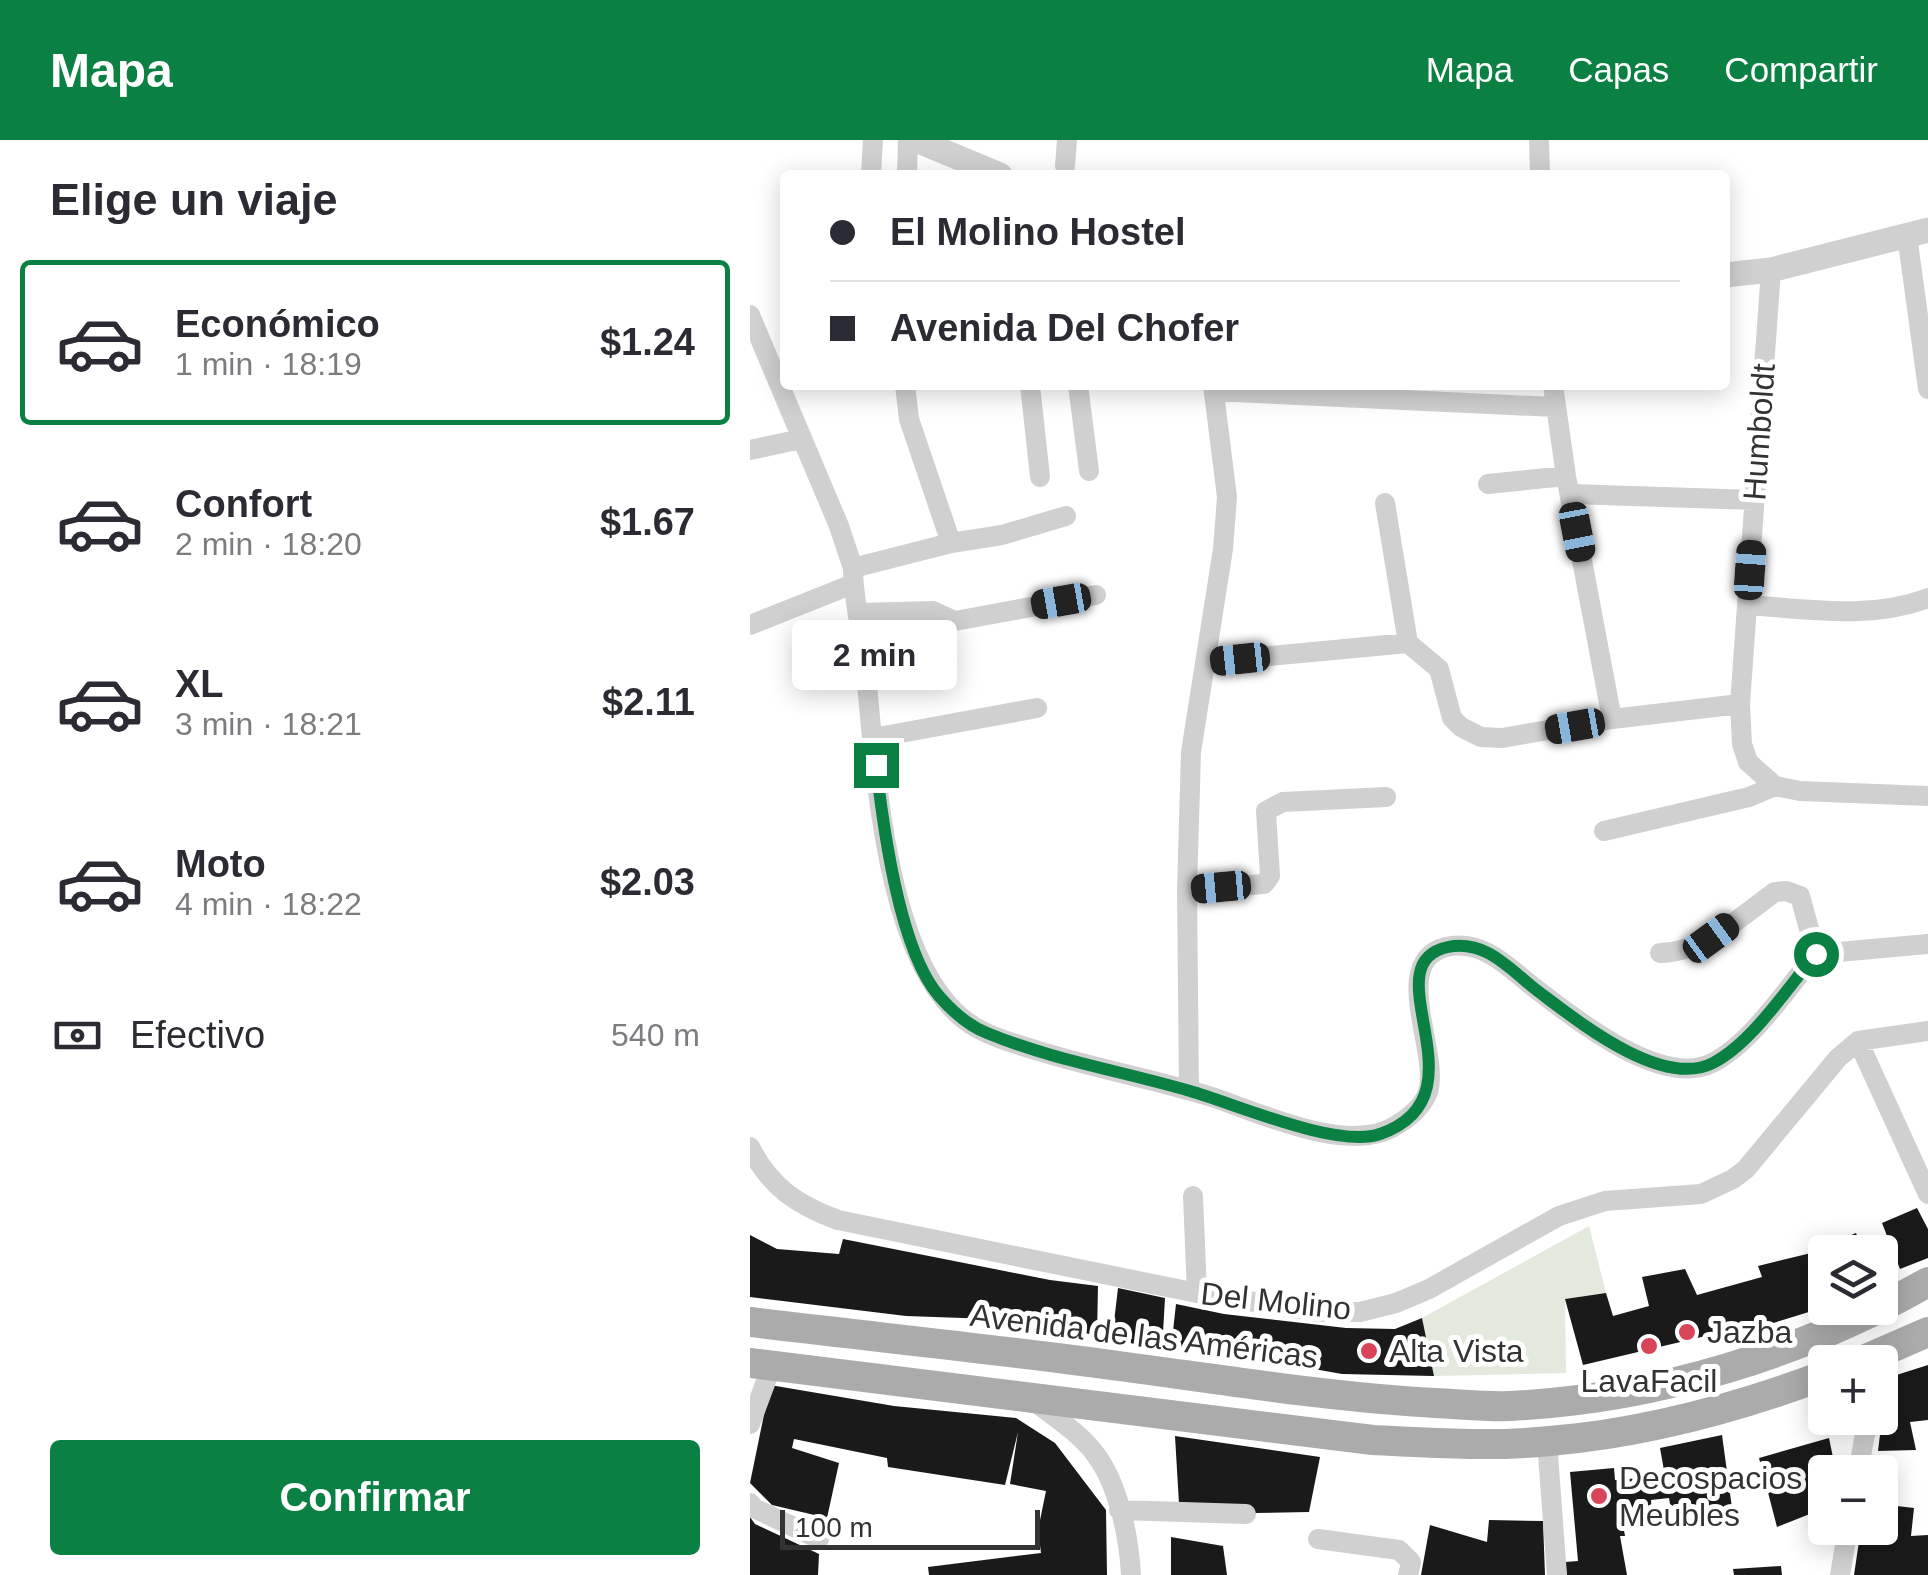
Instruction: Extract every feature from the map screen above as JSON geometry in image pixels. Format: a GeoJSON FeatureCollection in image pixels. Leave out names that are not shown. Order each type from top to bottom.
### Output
{"type":"FeatureCollection","features":[{"type":"Feature","properties":{"kind":"main road","name":"Avenida de las Américas"},"geometry":{"type":"LineString","coordinates":[[750,1322],[1359,1399],[1509,1406],[1588,1398],[1743,1364],[1844,1326],[1928,1282]]}},
{"type":"Feature","properties":{"kind":"main road"},"geometry":{"type":"LineString","coordinates":[[1898,1347],[1928,1332]]}},
{"type":"Feature","properties":{"kind":"main road"},"geometry":{"type":"LineString","coordinates":[[761,1364],[1373,1440],[1448,1444],[1547,1442],[1613,1434],[1759,1400],[1808,1381]]}},
{"type":"Feature","properties":{"kind":"street"},"geometry":{"type":"LineString","coordinates":[[870,170],[873,140]]}},
{"type":"Feature","properties":{"kind":"street"},"geometry":{"type":"LineString","coordinates":[[907,170],[908,140]]}},
{"type":"Feature","properties":{"kind":"street"},"geometry":{"type":"LineString","coordinates":[[916,140],[988,170]]}},
{"type":"Feature","properties":{"kind":"street"},"geometry":{"type":"LineString","coordinates":[[1065,166],[1066,140]]}},
{"type":"Feature","properties":{"kind":"street"},"geometry":{"type":"LineString","coordinates":[[1539,140],[1540,170]]}},
{"type":"Feature","properties":{"kind":"street"},"geometry":{"type":"LineString","coordinates":[[1730,274],[1770,270],[1917,233],[1928,389]]}},
{"type":"Feature","properties":{"kind":"street","name":"Humboldt"},"geometry":{"type":"LineString","coordinates":[[1770,270],[1740,704],[1742,744],[1748,762],[1775,786]]}},
{"type":"Feature","properties":{"kind":"street"},"geometry":{"type":"LineString","coordinates":[[750,315],[780,388]]}},
{"type":"Feature","properties":{"kind":"street"},"geometry":{"type":"LineString","coordinates":[[781,390],[854,576],[886,842],[918,958],[937,994],[985,1033],[1099,1070],[1188,1090],[1330,1134],[1365,1138],[1398,1125],[1421,1105],[1430,1080],[1417,978],[1419,970],[1445,948],[1467,946],[1496,956],[1612,1042],[1648,1061],[1685,1071],[1701,1068],[1735,1048],[1816,954],[1928,944]]}},
{"type":"Feature","properties":{"kind":"street"},"geometry":{"type":"LineString","coordinates":[[906,390],[909,419],[951,543]]}},
{"type":"Feature","properties":{"kind":"street"},"geometry":{"type":"LineString","coordinates":[[1031,390],[1040,476]]}},
{"type":"Feature","properties":{"kind":"street"},"geometry":{"type":"LineString","coordinates":[[1079,390],[1089,471]]}},
{"type":"Feature","properties":{"kind":"street"},"geometry":{"type":"LineString","coordinates":[[1188,1090],[1191,752],[1227,497],[1213,390]]}},
{"type":"Feature","properties":{"kind":"street"},"geometry":{"type":"LineString","coordinates":[[1249,390],[1555,407]]}},
{"type":"Feature","properties":{"kind":"street"},"geometry":{"type":"LineString","coordinates":[[1553,390],[1612,719]]}},
{"type":"Feature","properties":{"kind":"street"},"geometry":{"type":"LineString","coordinates":[[750,450],[801,439]]}},
{"type":"Feature","properties":{"kind":"street"},"geometry":{"type":"LineString","coordinates":[[1488,484],[1568,485],[1755,500]]}},
{"type":"Feature","properties":{"kind":"street"},"geometry":{"type":"LineString","coordinates":[[1385,504],[1408,643],[1439,669],[1452,718],[1461,728],[1481,737],[1502,738],[1612,719],[1740,704]]}},
{"type":"Feature","properties":{"kind":"street"},"geometry":{"type":"LineString","coordinates":[[750,625],[854,576],[951,543],[1066,516]]}},
{"type":"Feature","properties":{"kind":"street"},"geometry":{"type":"LineString","coordinates":[[860,613],[932,611],[955,621],[1096,595]]}},
{"type":"Feature","properties":{"kind":"street"},"geometry":{"type":"LineString","coordinates":[[1748,604],[1881,611],[1928,598]]}},
{"type":"Feature","properties":{"kind":"street"},"geometry":{"type":"LineString","coordinates":[[1206,662],[1408,643]]}},
{"type":"Feature","properties":{"kind":"street"},"geometry":{"type":"LineString","coordinates":[[872,738],[1038,708]]}},
{"type":"Feature","properties":{"kind":"street"},"geometry":{"type":"LineString","coordinates":[[1604,831],[1749,798],[1775,786],[1928,796]]}},
{"type":"Feature","properties":{"kind":"street"},"geometry":{"type":"LineString","coordinates":[[1187,890],[1264,884],[1270,876],[1266,811],[1274,806],[1283,802],[1386,797]]}},
{"type":"Feature","properties":{"kind":"street"},"geometry":{"type":"LineString","coordinates":[[1660,953],[1679,952],[1711,938],[1775,892],[1786,890],[1800,896],[1816,954]]}},
{"type":"Feature","properties":{"kind":"street"},"geometry":{"type":"LineString","coordinates":[[1928,1031],[1858,1041],[1928,1194]]}},
{"type":"Feature","properties":{"kind":"street","name":"Del Molino"},"geometry":{"type":"LineString","coordinates":[[750,1147],[776,1188],[803,1208],[838,1220],[1198,1293],[1320,1312],[1360,1312],[1429,1289],[1559,1216],[1605,1200],[1701,1194],[1733,1179],[1838,1058],[1858,1041]]}},
{"type":"Feature","properties":{"kind":"street"},"geometry":{"type":"LineString","coordinates":[[1192,1196],[1198,1293]]}},
{"type":"Feature","properties":{"kind":"street"},"geometry":{"type":"LineString","coordinates":[[750,1424],[761,1364]]}},
{"type":"Feature","properties":{"kind":"street"},"geometry":{"type":"LineString","coordinates":[[1025,1395],[1062,1422],[1096,1456],[1119,1510],[1131,1575]]}},
{"type":"Feature","properties":{"kind":"street"},"geometry":{"type":"LineString","coordinates":[[1547,1442],[1557,1575]]}},
{"type":"Feature","properties":{"kind":"street"},"geometry":{"type":"LineString","coordinates":[[750,1503],[819,1539]]}},
{"type":"Feature","properties":{"kind":"street"},"geometry":{"type":"LineString","coordinates":[[1119,1510],[1246,1514]]}},
{"type":"Feature","properties":{"kind":"street"},"geometry":{"type":"LineString","coordinates":[[1318,1539],[1399,1550],[1412,1562],[1408,1575]]}},
{"type":"Feature","properties":{"kind":"street"},"geometry":{"type":"LineString","coordinates":[[1840,1575],[1845,1545]]}},
{"type":"Feature","properties":{"kind":"shaded area"},"geometry":{"type":"Polygon","coordinates":[[[1589,1226],[1606,1293],[1565,1299],[1566,1373],[1434,1376],[1422,1318],[1589,1226]]]}},
{"type":"Feature","properties":{"kind":"building"},"geometry":{"type":"Polygon","coordinates":[[[1917,1208],[1928,1229],[1928,1258],[1900,1269],[1898,1235],[1887,1235],[1882,1223],[1917,1208]]]}},
{"type":"Feature","properties":{"kind":"building"},"geometry":{"type":"Polygon","coordinates":[[[750,1235],[777,1249],[839,1254],[843,1239],[1098,1286],[1097,1335],[991,1319],[906,1316],[750,1297],[750,1235]]]}},
{"type":"Feature","properties":{"kind":"building"},"geometry":{"type":"Polygon","coordinates":[[[1807,1254],[1808,1312],[1712,1342],[1710,1335],[1583,1365],[1565,1299],[1606,1293],[1613,1316],[1649,1306],[1642,1277],[1685,1269],[1697,1295],[1762,1277],[1758,1266],[1807,1254]]]}},
{"type":"Feature","properties":{"kind":"building"},"geometry":{"type":"Polygon","coordinates":[[[1118,1288],[1165,1298],[1162,1350],[1112,1339],[1118,1288]]]}},
{"type":"Feature","properties":{"kind":"building"},"geometry":{"type":"Polygon","coordinates":[[[1176,1304],[1224,1314],[1346,1328],[1395,1329],[1422,1318],[1434,1376],[1342,1374],[1171,1349],[1176,1304]]]}},
{"type":"Feature","properties":{"kind":"building"},"geometry":{"type":"Polygon","coordinates":[[[1928,1365],[1928,1420],[1910,1422],[1916,1450],[1878,1451],[1880,1435],[1898,1435],[1898,1375],[1928,1365]]]}},
{"type":"Feature","properties":{"kind":"building"},"geometry":{"type":"Polygon","coordinates":[[[770,1385],[894,1406],[1016,1418],[1055,1443],[1106,1510],[1107,1575],[929,1575],[928,1567],[1041,1553],[1038,1530],[1046,1491],[1010,1484],[1018,1432],[1005,1485],[888,1467],[887,1458],[794,1439],[792,1448],[839,1463],[827,1518],[772,1505],[750,1483],[770,1385]]]}},
{"type":"Feature","properties":{"kind":"building"},"geometry":{"type":"Polygon","coordinates":[[[1722,1435],[1732,1508],[1672,1516],[1669,1498],[1651,1500],[1652,1522],[1623,1525],[1625,1536],[1620,1536],[1627,1575],[1567,1575],[1565,1562],[1578,1561],[1570,1472],[1614,1468],[1615,1480],[1665,1476],[1660,1448],[1722,1435]]]}},
{"type":"Feature","properties":{"kind":"building"},"geometry":{"type":"Polygon","coordinates":[[[1175,1436],[1320,1457],[1309,1512],[1254,1513],[1179,1504],[1175,1436]]]}},
{"type":"Feature","properties":{"kind":"building"},"geometry":{"type":"Polygon","coordinates":[[[1829,1438],[1832,1455],[1808,1455],[1808,1515],[1777,1527],[1759,1458],[1829,1438]]]}},
{"type":"Feature","properties":{"kind":"building"},"geometry":{"type":"Polygon","coordinates":[[[1898,1506],[1914,1508],[1911,1536],[1928,1535],[1928,1575],[1854,1575],[1858,1545],[1898,1545],[1898,1506]]]}},
{"type":"Feature","properties":{"kind":"building"},"geometry":{"type":"Polygon","coordinates":[[[750,1517],[755,1524],[819,1554],[818,1575],[750,1575],[750,1517]]]}},
{"type":"Feature","properties":{"kind":"building"},"geometry":{"type":"Polygon","coordinates":[[[1489,1520],[1543,1521],[1545,1575],[1421,1575],[1430,1525],[1487,1542],[1489,1520]]]}},
{"type":"Feature","properties":{"kind":"building"},"geometry":{"type":"Polygon","coordinates":[[[1171,1537],[1223,1546],[1227,1575],[1171,1575],[1171,1537]]]}},
{"type":"Feature","properties":{"kind":"building"},"geometry":{"type":"Polygon","coordinates":[[[1781,1566],[1782,1575],[1734,1575],[1733,1569],[1781,1566]]]}},
{"type":"Feature","properties":{"kind":"place","name":"Jazba"},"geometry":{"type":"Point","coordinates":[1687,1332]}},
{"type":"Feature","properties":{"kind":"place","name":"LavaFacil"},"geometry":{"type":"Point","coordinates":[1649,1346]}},
{"type":"Feature","properties":{"kind":"place","name":"Alta Vista"},"geometry":{"type":"Point","coordinates":[1369,1351]}},
{"type":"Feature","properties":{"kind":"place","name":"Decospacios Meubles"},"geometry":{"type":"Point","coordinates":[1599,1496]}},
{"type":"Feature","properties":{"kind":"route"},"geometry":{"type":"LineString","coordinates":[[876,765],[886,842],[918,958],[937,994],[958,1015],[985,1033],[1029,1048],[1099,1070],[1188,1090],[1330,1134],[1365,1138],[1381,1134],[1421,1105],[1430,1080],[1417,978],[1424,962],[1445,948],[1467,946],[1496,956],[1539,992],[1612,1042],[1648,1061],[1685,1071],[1716,1062],[1735,1048],[1816,954]]}}]}
